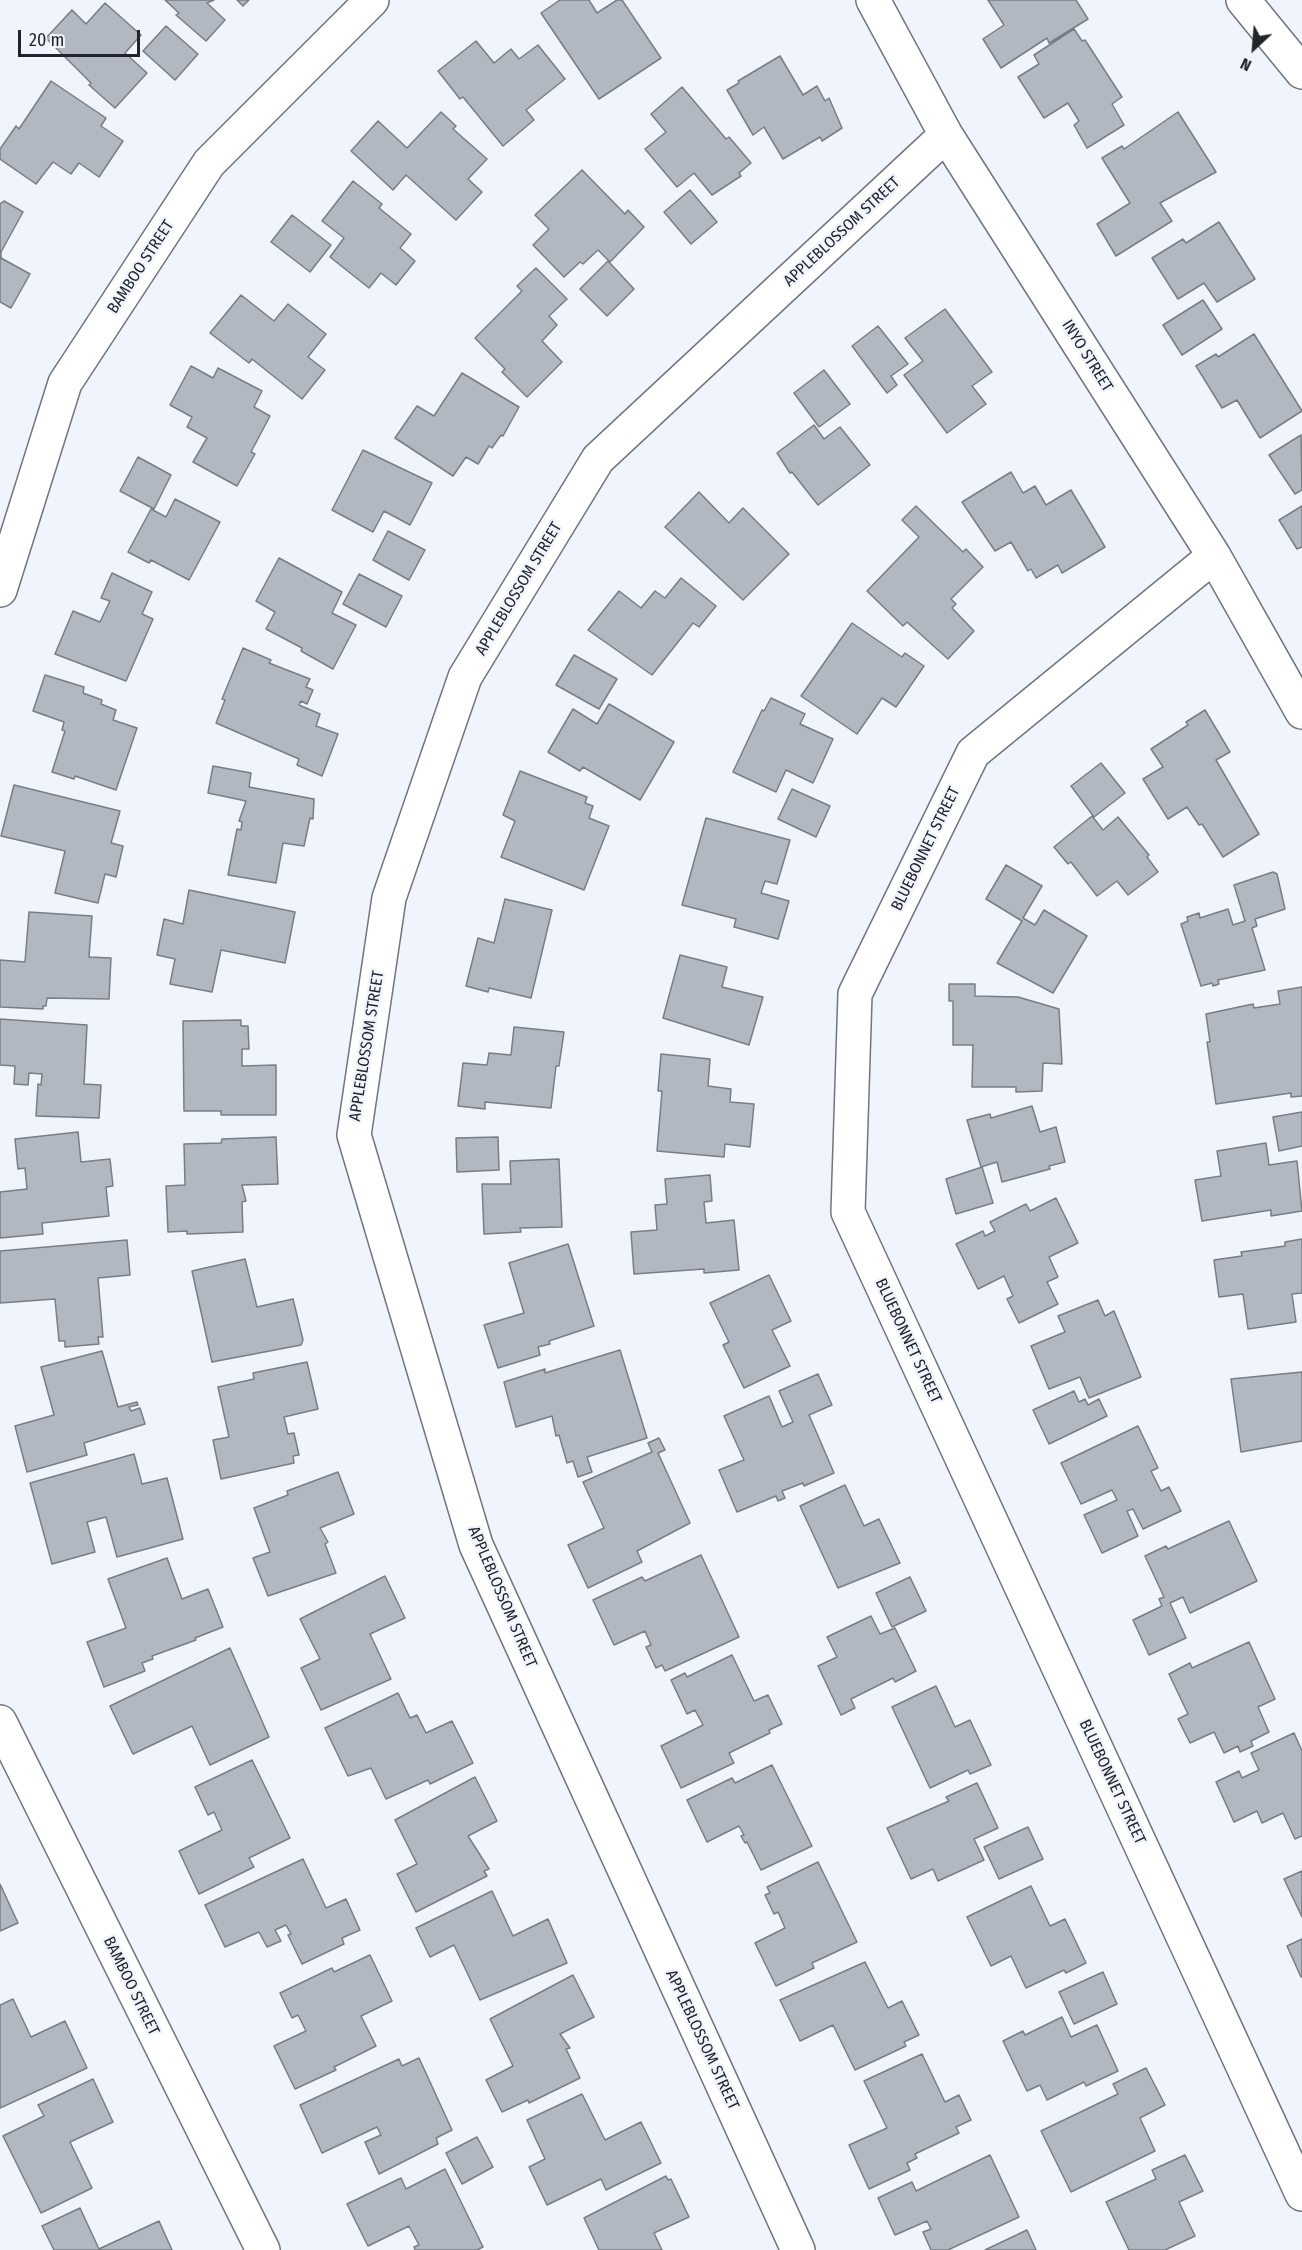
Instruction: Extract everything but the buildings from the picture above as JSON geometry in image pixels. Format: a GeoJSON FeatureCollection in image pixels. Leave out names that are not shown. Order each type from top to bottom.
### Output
{"type":"FeatureCollection","features":[{"type":"Feature","properties":{"kind":"street","name":"BAMBOO STREET"},"geometry":{"type":"LineString","coordinates":[[0,590],[65,383],[209,163],[372,0]]}},
{"type":"Feature","properties":{"kind":"street","name":"INYO STREET"},"geometry":{"type":"LineString","coordinates":[[873,0],[946,135],[1214,556],[1302,712]]}},
{"type":"Feature","properties":{"kind":"street"},"geometry":{"type":"LineString","coordinates":[[1243,0],[1302,72]]}},
{"type":"Feature","properties":{"kind":"street","name":"APPLEBLOSSOM STREET"},"geometry":{"type":"LineString","coordinates":[[798,2250],[476,1545],[354,1135],[389,898],[465,677],[598,459],[946,135]]}},
{"type":"Feature","properties":{"kind":"street","name":"BLUEBONNET STREET"},"geometry":{"type":"LineString","coordinates":[[1214,556],[973,753],[855,994],[848,1212],[1302,2194]]}},
{"type":"Feature","properties":{"kind":"street","name":"BAMBOO STREET"},"geometry":{"type":"LineString","coordinates":[[0,1722],[263,2250]]}}]}
